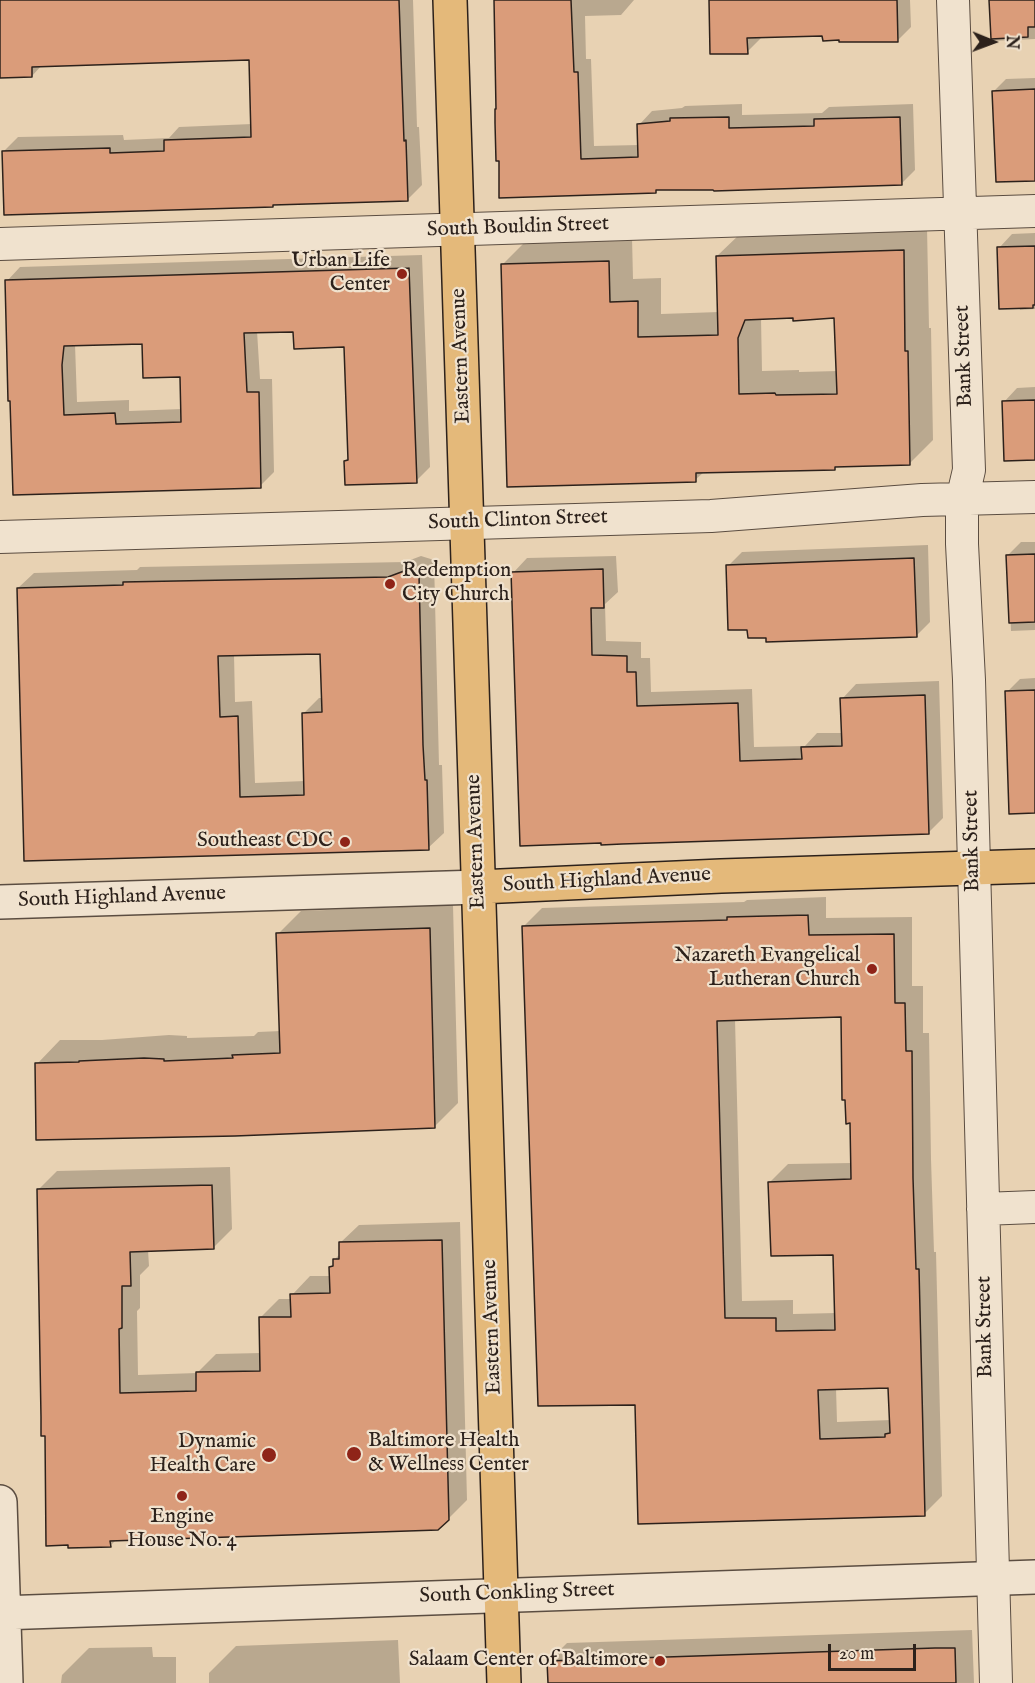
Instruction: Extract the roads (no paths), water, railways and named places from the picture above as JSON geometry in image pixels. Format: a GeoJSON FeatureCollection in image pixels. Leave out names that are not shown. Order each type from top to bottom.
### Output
{"type":"FeatureCollection","features":[{"type":"Feature","properties":{"kind":"main road","name":"Eastern Avenue"},"geometry":{"type":"LineString","coordinates":[[450,0],[504,1683]]}},
{"type":"Feature","properties":{"kind":"main road","name":"South Highland Avenue"},"geometry":{"type":"LineString","coordinates":[[479,887],[1035,866]]}},
{"type":"Feature","properties":{"kind":"street","name":"Bank Street"},"geometry":{"type":"LineString","coordinates":[[953,0],[969,470],[962,500],[962,544],[969,680],[996,1683]]}},
{"type":"Feature","properties":{"kind":"street","name":"South Bouldin Street"},"geometry":{"type":"LineString","coordinates":[[0,244],[1035,211]]}},
{"type":"Feature","properties":{"kind":"street","name":"South Clinton Street"},"geometry":{"type":"LineString","coordinates":[[0,537],[711,516],[922,500],[1035,497]]}},
{"type":"Feature","properties":{"kind":"street","name":"South Highland Avenue"},"geometry":{"type":"LineString","coordinates":[[0,902],[479,887]]}},
{"type":"Feature","properties":{"kind":"street"},"geometry":{"type":"LineString","coordinates":[[983,1209],[1035,1207]]}},
{"type":"Feature","properties":{"kind":"street"},"geometry":{"type":"LineString","coordinates":[[0,1502],[6,1683]]}},
{"type":"Feature","properties":{"kind":"street","name":"South Conkling Street"},"geometry":{"type":"LineString","coordinates":[[2,1613],[1035,1577]]}},
{"type":"Feature","properties":{"kind":"place","name":"Urban Life Center"},"geometry":{"type":"Point","coordinates":[402,274]}},
{"type":"Feature","properties":{"kind":"place","name":"Redemption City Church"},"geometry":{"type":"Point","coordinates":[390,584]}},
{"type":"Feature","properties":{"kind":"place","name":"Southeast CDC"},"geometry":{"type":"Point","coordinates":[345,842]}},
{"type":"Feature","properties":{"kind":"place","name":"Nazareth Evangelical Lutheran Church"},"geometry":{"type":"Point","coordinates":[872,969]}},
{"type":"Feature","properties":{"kind":"place","name":"Baltimore Health & Wellness Center"},"geometry":{"type":"Point","coordinates":[354,1454]}},
{"type":"Feature","properties":{"kind":"place","name":"Dynamic Health Care"},"geometry":{"type":"Point","coordinates":[269,1455]}},
{"type":"Feature","properties":{"kind":"place","name":"Engine House No. 4"},"geometry":{"type":"Point","coordinates":[182,1496]}},
{"type":"Feature","properties":{"kind":"place","name":"Salaam Center of Baltimore"},"geometry":{"type":"Point","coordinates":[660,1661]}}]}
